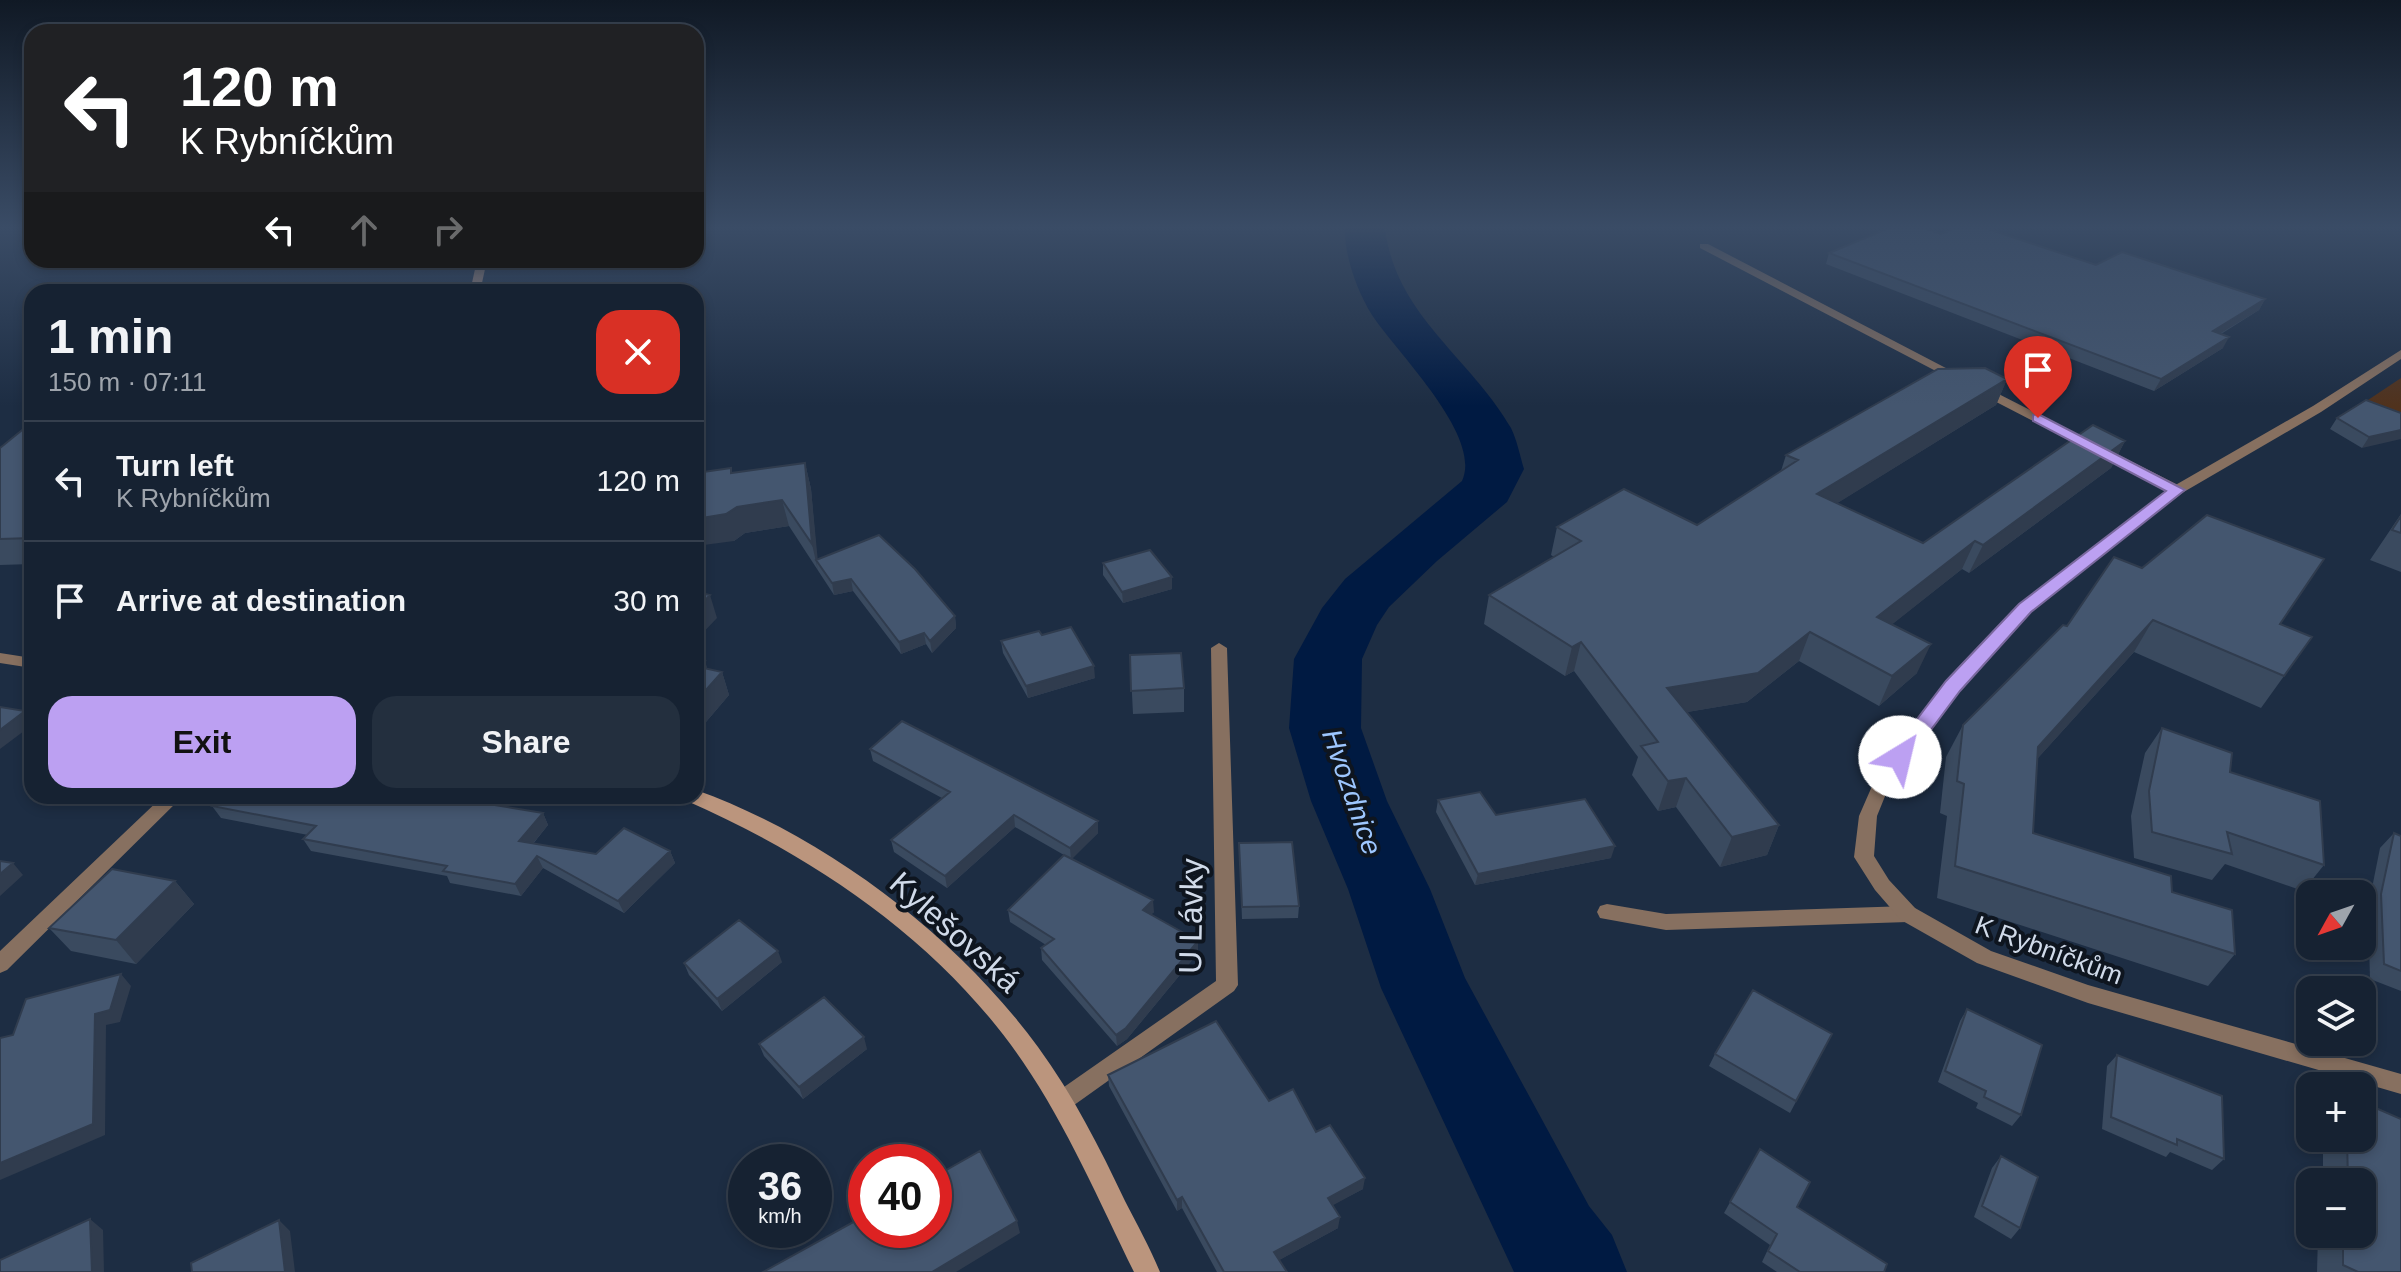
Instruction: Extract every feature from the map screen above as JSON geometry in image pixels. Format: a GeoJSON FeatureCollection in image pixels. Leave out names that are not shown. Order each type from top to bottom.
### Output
{"type":"FeatureCollection","features":[{"type":"Feature","properties":{"kind":"main road","name":"Kylešovská"},"geometry":{"type":"LineString","coordinates":[[704,801],[786,842],[855,886],[923,938],[975,986],[1003,1019],[1062,1101],[1147,1272]]}},
{"type":"Feature","properties":{"kind":"street"},"geometry":{"type":"LineString","coordinates":[[1784,287],[2177,490]]}},
{"type":"Feature","properties":{"kind":"street","name":"K Rybníčkům"},"geometry":{"type":"LineString","coordinates":[[2401,354],[2317,409],[2177,490],[2025,608],[1953,686],[1882,782],[1868,816],[1864,857],[1882,885],[1908,914],[1984,957],[2088,994],[2401,1084]]}},
{"type":"Feature","properties":{"kind":"street","name":"U Lávky"},"geometry":{"type":"LineString","coordinates":[[1062,1101],[1227,985],[1219,648]]}},
{"type":"Feature","properties":{"kind":"street"},"geometry":{"type":"LineString","coordinates":[[0,658],[24,662]]}},
{"type":"Feature","properties":{"kind":"street"},"geometry":{"type":"LineString","coordinates":[[0,964],[166,804]]}},
{"type":"Feature","properties":{"kind":"street"},"geometry":{"type":"LineString","coordinates":[[1607,912],[1666,922],[1908,914]]}},
{"type":"Feature","properties":{"kind":"shaded area"},"geometry":{"type":"Polygon","coordinates":[[[2401,378],[2401,425],[2356,408],[2401,378]]]}},
{"type":"Feature","properties":{"kind":"building"},"geometry":{"type":"Polygon","coordinates":[[[1920,287],[2230,287],[2265,299],[2213,331],[2229,337],[2161,379],[1920,287]]]}},
{"type":"Feature","properties":{"kind":"building"},"geometry":{"type":"Polygon","coordinates":[[[1985,368],[2007,379],[1817,494],[1923,543],[2093,425],[2125,441],[1983,545],[1975,541],[1877,617],[1931,644],[1892,676],[1810,632],[1758,673],[1667,688],[1779,825],[1732,837],[1686,778],[1668,781],[1641,746],[1658,742],[1581,642],[1572,647],[1489,595],[1581,541],[1557,527],[1624,489],[1697,525],[1798,460],[1786,455],[1938,369],[1985,368]]]}},
{"type":"Feature","properties":{"kind":"building"},"geometry":{"type":"Polygon","coordinates":[[[2366,400],[2401,413],[2401,430],[2369,437],[2337,418],[2366,400]]]}},
{"type":"Feature","properties":{"kind":"building"},"geometry":{"type":"Polygon","coordinates":[[[24,428],[24,538],[0,539],[0,448],[24,428]]]}},
{"type":"Feature","properties":{"kind":"building"},"geometry":{"type":"Polygon","coordinates":[[[805,463],[812,544],[782,500],[737,507],[726,514],[704,518],[704,472],[731,468],[731,473],[805,463]]]}},
{"type":"Feature","properties":{"kind":"building"},"geometry":{"type":"Polygon","coordinates":[[[2207,515],[2324,559],[2280,624],[2312,637],[2284,676],[2153,620],[2038,747],[2033,833],[2171,876],[2172,892],[2232,910],[2235,954],[1955,866],[1964,784],[1957,781],[1963,725],[2063,625],[2067,626],[2114,557],[2142,568],[2207,515]]]}},
{"type":"Feature","properties":{"kind":"building"},"geometry":{"type":"Polygon","coordinates":[[[2401,516],[2401,533],[2392,530],[2401,516]]]}},
{"type":"Feature","properties":{"kind":"building"},"geometry":{"type":"Polygon","coordinates":[[[879,535],[915,569],[955,616],[930,641],[924,633],[899,642],[851,579],[832,583],[816,560],[879,535]]]}},
{"type":"Feature","properties":{"kind":"building"},"geometry":{"type":"Polygon","coordinates":[[[1150,550],[1172,577],[1122,592],[1103,563],[1150,550]]]}},
{"type":"Feature","properties":{"kind":"building"},"geometry":{"type":"Polygon","coordinates":[[[1071,627],[1094,666],[1026,686],[1001,641],[1071,627]]]}},
{"type":"Feature","properties":{"kind":"building"},"geometry":{"type":"Polygon","coordinates":[[[1181,653],[1184,688],[1131,691],[1130,655],[1181,653]]]}},
{"type":"Feature","properties":{"kind":"building"},"geometry":{"type":"Polygon","coordinates":[[[704,668],[722,672],[704,692],[704,668]]]}},
{"type":"Feature","properties":{"kind":"building"},"geometry":{"type":"Polygon","coordinates":[[[0,707],[24,711],[24,712],[0,730],[0,707]]]}},
{"type":"Feature","properties":{"kind":"building"},"geometry":{"type":"Polygon","coordinates":[[[902,721],[1098,821],[1070,848],[1014,815],[945,876],[891,840],[950,792],[870,749],[902,721]]]}},
{"type":"Feature","properties":{"kind":"building"},"geometry":{"type":"Polygon","coordinates":[[[2162,728],[2232,753],[2230,772],[2320,801],[2324,865],[2227,832],[2232,854],[2152,832],[2149,791],[2162,728]]]}},
{"type":"Feature","properties":{"kind":"building"},"geometry":{"type":"Polygon","coordinates":[[[1480,792],[1496,815],[1585,799],[1615,846],[1478,874],[1438,800],[1480,792]]]}},
{"type":"Feature","properties":{"kind":"building"},"geometry":{"type":"Polygon","coordinates":[[[488,804],[543,813],[519,841],[596,854],[624,828],[670,851],[618,901],[537,856],[515,884],[443,871],[447,866],[303,839],[316,826],[212,806],[488,804]]]}},
{"type":"Feature","properties":{"kind":"building"},"geometry":{"type":"Polygon","coordinates":[[[2394,833],[2401,836],[2401,971],[2384,964],[2381,894],[2394,833]]]}},
{"type":"Feature","properties":{"kind":"building"},"geometry":{"type":"Polygon","coordinates":[[[1292,842],[1299,906],[1242,907],[1239,843],[1292,842]]]}},
{"type":"Feature","properties":{"kind":"building"},"geometry":{"type":"Polygon","coordinates":[[[1064,855],[1153,900],[1143,910],[1198,941],[1126,1028],[1116,1035],[1041,948],[1054,939],[1008,910],[1064,855]]]}},
{"type":"Feature","properties":{"kind":"building"},"geometry":{"type":"Polygon","coordinates":[[[0,861],[13,863],[0,874],[0,861]]]}},
{"type":"Feature","properties":{"kind":"building"},"geometry":{"type":"Polygon","coordinates":[[[112,869],[175,881],[116,940],[49,928],[112,869]]]}},
{"type":"Feature","properties":{"kind":"building"},"geometry":{"type":"Polygon","coordinates":[[[739,920],[778,951],[717,999],[684,963],[739,920]]]}},
{"type":"Feature","properties":{"kind":"building"},"geometry":{"type":"Polygon","coordinates":[[[121,974],[110,1010],[95,1014],[93,1124],[0,1163],[0,1038],[13,1035],[26,999],[121,974]]]}},
{"type":"Feature","properties":{"kind":"building"},"geometry":{"type":"Polygon","coordinates":[[[1753,990],[1832,1034],[1796,1101],[1715,1054],[1753,990]]]}},
{"type":"Feature","properties":{"kind":"building"},"geometry":{"type":"Polygon","coordinates":[[[824,997],[864,1037],[799,1087],[759,1044],[824,997]]]}},
{"type":"Feature","properties":{"kind":"building"},"geometry":{"type":"Polygon","coordinates":[[[1967,1009],[2042,1045],[2021,1115],[1984,1097],[1986,1091],[1945,1071],[1967,1009]]]}},
{"type":"Feature","properties":{"kind":"building"},"geometry":{"type":"Polygon","coordinates":[[[1216,1021],[1269,1101],[1293,1089],[1316,1132],[1330,1125],[1365,1178],[1328,1198],[1340,1217],[1274,1252],[1287,1272],[1224,1272],[1182,1197],[1177,1200],[1108,1075],[1216,1021]]]}},
{"type":"Feature","properties":{"kind":"building"},"geometry":{"type":"Polygon","coordinates":[[[2117,1055],[2222,1096],[2224,1159],[2177,1139],[2177,1145],[2111,1117],[2117,1055]]]}},
{"type":"Feature","properties":{"kind":"building"},"geometry":{"type":"Polygon","coordinates":[[[2376,1108],[2401,1119],[2401,1272],[2358,1272],[2343,1265],[2343,1248],[2376,1248],[2376,1168],[2348,1168],[2347,1152],[2376,1152],[2376,1108]]]}},
{"type":"Feature","properties":{"kind":"building"},"geometry":{"type":"Polygon","coordinates":[[[1760,1149],[1810,1182],[1797,1207],[1887,1264],[1884,1272],[1800,1272],[1768,1251],[1777,1234],[1730,1202],[1760,1149]]]}},
{"type":"Feature","properties":{"kind":"building"},"geometry":{"type":"Polygon","coordinates":[[[980,1151],[1017,1221],[932,1272],[763,1272],[806,1248],[832,1248],[832,1234],[848,1225],[848,1248],[952,1248],[952,1167],[980,1151]]]}},
{"type":"Feature","properties":{"kind":"building"},"geometry":{"type":"Polygon","coordinates":[[[2001,1156],[2038,1177],[2020,1228],[1982,1206],[2001,1156]]]}},
{"type":"Feature","properties":{"kind":"building"},"geometry":{"type":"Polygon","coordinates":[[[90,1219],[92,1272],[0,1272],[0,1260],[90,1219]]]}},
{"type":"Feature","properties":{"kind":"building"},"geometry":{"type":"Polygon","coordinates":[[[279,1220],[285,1272],[192,1272],[191,1263],[279,1220]]]}},
{"type":"Feature","properties":{"kind":"waterway","name":"Hvozdnice"},"geometry":{"type":"LineString","coordinates":[[1383,287],[1393,311],[1485,430],[1496,469],[1487,490],[1367,593],[1345,623],[1328,659],[1325,728],[1349,801],[1389,889],[1425,988],[1553,1242],[1575,1272]]}},
{"type":"Feature","properties":{"kind":"route"},"geometry":{"type":"LineString","coordinates":[[1900,757],[1953,686],[2025,608],[2103,544],[2177,490],[2038,418]]}}]}
